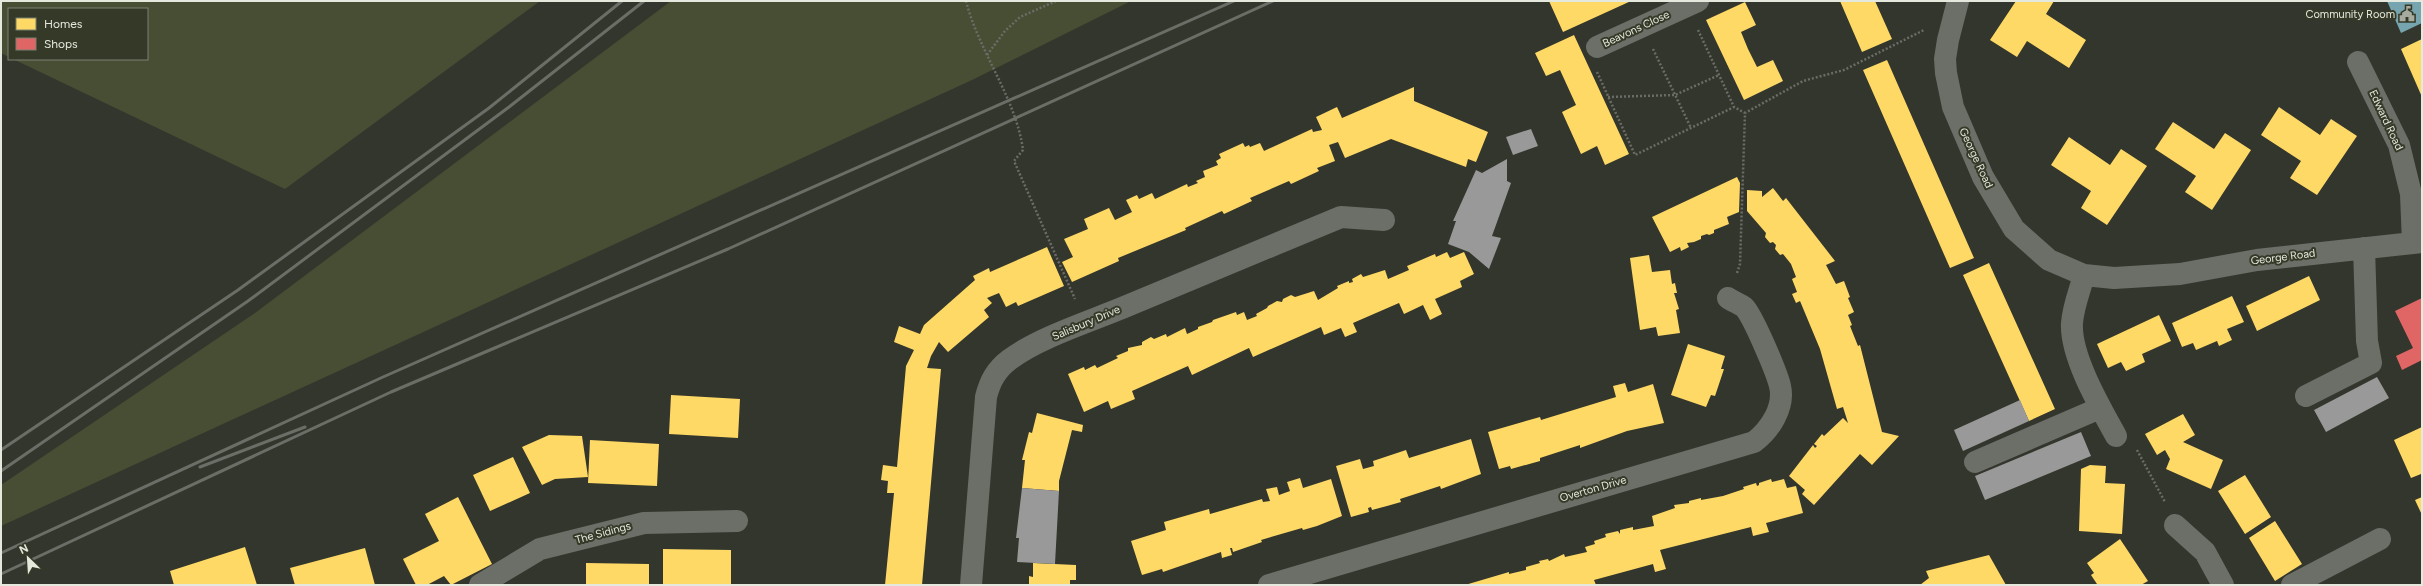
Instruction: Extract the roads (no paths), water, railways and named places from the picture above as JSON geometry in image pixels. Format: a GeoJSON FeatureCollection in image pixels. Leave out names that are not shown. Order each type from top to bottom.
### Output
{"type":"FeatureCollection","features":[{"type":"Feature","properties":{"kind":"street","name":"Beavons Close"},"geometry":{"type":"LineString","coordinates":[[1597,47],[1692,3]]}},
{"type":"Feature","properties":{"kind":"street","name":"George Road"},"geometry":{"type":"LineString","coordinates":[[1956,8],[1948,40],[1946,73],[1953,107],[1983,177],[2014,228],[2049,260],[2084,275],[2114,278],[2180,274],[2257,260],[2418,242]]}},
{"type":"Feature","properties":{"kind":"street","name":"Edward Road"},"geometry":{"type":"LineString","coordinates":[[2358,62],[2399,145],[2411,194],[2418,242]]}},
{"type":"Feature","properties":{"kind":"street","name":"Salisbury Drive"},"geometry":{"type":"LineString","coordinates":[[971,585],[986,397],[989,384],[996,372],[1022,351],[1085,323],[1341,217],[1384,220]]}},
{"type":"Feature","properties":{"kind":"street"},"geometry":{"type":"LineString","coordinates":[[2306,396],[2371,364],[2367,341],[2364,248]]}},
{"type":"Feature","properties":{"kind":"street"},"geometry":{"type":"LineString","coordinates":[[2084,275],[2072,323],[2077,353],[2090,389],[2116,436]]}},
{"type":"Feature","properties":{"kind":"street","name":"Overton Drive"},"geometry":{"type":"LineString","coordinates":[[1269,585],[1754,442],[1765,433],[1774,420],[1780,387],[1755,325],[1744,307],[1728,298]]}},
{"type":"Feature","properties":{"kind":"street"},"geometry":{"type":"LineString","coordinates":[[1974,462],[2100,408]]}},
{"type":"Feature","properties":{"kind":"street","name":"The Sidings"},"geometry":{"type":"LineString","coordinates":[[480,585],[540,549],[644,523],[737,521]]}},
{"type":"Feature","properties":{"kind":"street"},"geometry":{"type":"LineString","coordinates":[[2175,525],[2205,552],[2223,585]]}},
{"type":"Feature","properties":{"kind":"street"},"geometry":{"type":"LineString","coordinates":[[2292,585],[2380,538]]}},
{"type":"Feature","properties":{"kind":"railway"},"geometry":{"type":"LineString","coordinates":[[1,450],[238,290],[489,108],[622,1]]}},
{"type":"Feature","properties":{"kind":"railway"},"geometry":{"type":"LineString","coordinates":[[1,471],[248,301],[509,107],[644,1]]}},
{"type":"Feature","properties":{"kind":"railway"},"geometry":{"type":"LineString","coordinates":[[1,553],[383,377],[1234,1]]}},
{"type":"Feature","properties":{"kind":"railway"},"geometry":{"type":"LineString","coordinates":[[1,574],[391,392],[728,249],[1273,1]]}},
{"type":"Feature","properties":{"kind":"railway"},"geometry":{"type":"LineString","coordinates":[[200,467],[305,427]]}},
{"type":"Feature","properties":{"kind":"place","name":"Community Room"},"geometry":{"type":"Point","coordinates":[2407,14]}}]}
